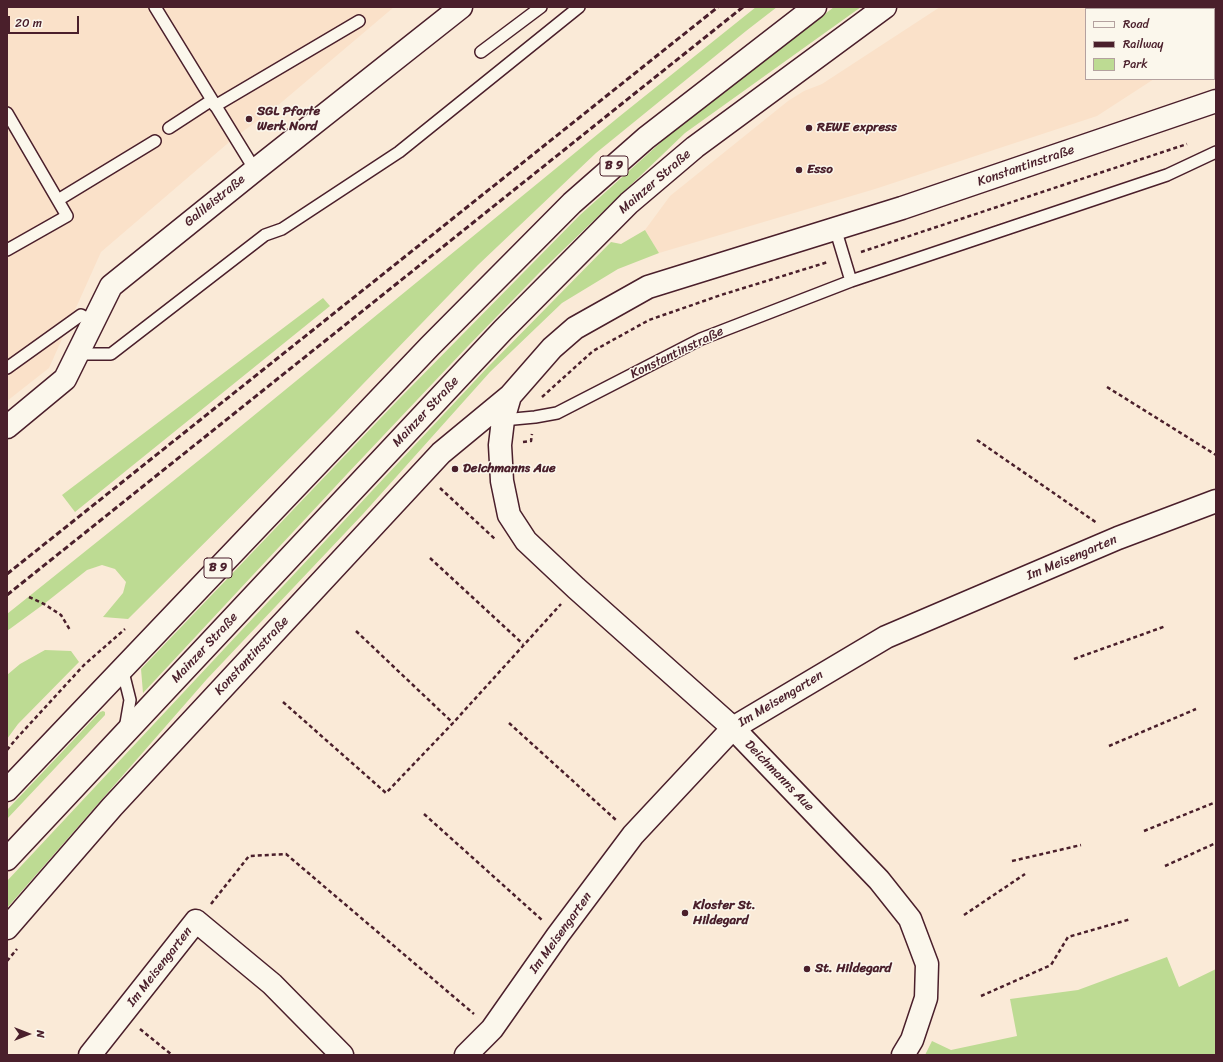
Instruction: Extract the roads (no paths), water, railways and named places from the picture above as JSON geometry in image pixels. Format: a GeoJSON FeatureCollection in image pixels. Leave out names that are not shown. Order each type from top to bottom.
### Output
{"type":"FeatureCollection","features":[{"type":"Feature","properties":{"kind":"street","name":"Galileistraße"},"geometry":{"type":"LineString","coordinates":[[7,427],[65,379],[94,322],[110,286],[461,7]]}},
{"type":"Feature","properties":{"kind":"street","name":"B 9"},"geometry":{"type":"LineString","coordinates":[[7,790],[430,346],[572,203],[646,138],[815,7]]}},
{"type":"Feature","properties":{"kind":"street","name":"Mainzer Straße"},"geometry":{"type":"LineString","coordinates":[[7,859],[503,330],[629,203],[695,147],[885,7]]}},
{"type":"Feature","properties":{"kind":"street","name":"Konstantinstraße"},"geometry":{"type":"LineString","coordinates":[[7,928],[112,807],[441,453],[510,396],[552,348],[576,328],[648,287],[902,208],[1216,101]]}},
{"type":"Feature","properties":{"kind":"street","name":"Konstantinstraße"},"geometry":{"type":"LineString","coordinates":[[502,481],[500,445],[510,396]]}},
{"type":"Feature","properties":{"kind":"street","name":"Deichmanns Aue"},"geometry":{"type":"LineString","coordinates":[[502,481],[509,515],[526,541],[576,588],[733,728],[879,880],[910,919],[927,964],[926,998],[912,1040],[903,1055]]}},
{"type":"Feature","properties":{"kind":"street","name":"Im Meisengarten"},"geometry":{"type":"LineString","coordinates":[[466,1055],[492,1030],[558,935],[633,835],[733,728],[886,637],[1118,538],[1216,501]]}},
{"type":"Feature","properties":{"kind":"street","name":"Im Meisengarten"},"geometry":{"type":"LineString","coordinates":[[90,1055],[196,921],[272,984],[342,1055]]}},
{"type":"Feature","properties":{"kind":"lane"},"geometry":{"type":"LineString","coordinates":[[155,7],[255,170]]}},
{"type":"Feature","properties":{"kind":"lane"},"geometry":{"type":"LineString","coordinates":[[480,52],[541,7]]}},
{"type":"Feature","properties":{"kind":"lane"},"geometry":{"type":"LineString","coordinates":[[78,354],[111,354],[265,235],[282,229],[399,152],[579,7]]}},
{"type":"Feature","properties":{"kind":"lane"},"geometry":{"type":"LineString","coordinates":[[169,128],[359,21]]}},
{"type":"Feature","properties":{"kind":"lane"},"geometry":{"type":"LineString","coordinates":[[7,113],[67,216],[7,250]]}},
{"type":"Feature","properties":{"kind":"lane"},"geometry":{"type":"LineString","coordinates":[[58,200],[155,141]]}},
{"type":"Feature","properties":{"kind":"lane","name":"Konstantinstraße"},"geometry":{"type":"LineString","coordinates":[[504,420],[557,413],[700,338],[851,281],[1167,175],[1216,152]]}},
{"type":"Feature","properties":{"kind":"lane"},"geometry":{"type":"LineString","coordinates":[[835,228],[851,281]]}},
{"type":"Feature","properties":{"kind":"lane"},"geometry":{"type":"LineString","coordinates":[[7,368],[81,315],[94,322]]}},
{"type":"Feature","properties":{"kind":"lane"},"geometry":{"type":"LineString","coordinates":[[122,668],[130,700],[124,733]]}},
{"type":"Feature","properties":{"kind":"railway"},"geometry":{"type":"LineString","coordinates":[[7,574],[718,7]]}},
{"type":"Feature","properties":{"kind":"railway"},"geometry":{"type":"LineString","coordinates":[[7,595],[743,7]]}},
{"type":"Feature","properties":{"kind":"place","name":"SGL Pforte Werk Nord"},"geometry":{"type":"Point","coordinates":[249,119]}},
{"type":"Feature","properties":{"kind":"place","name":"REWE express"},"geometry":{"type":"Point","coordinates":[809,128]}},
{"type":"Feature","properties":{"kind":"place","name":"Esso"},"geometry":{"type":"Point","coordinates":[799,170]}},
{"type":"Feature","properties":{"kind":"place","name":"Deichmanns Aue"},"geometry":{"type":"Point","coordinates":[455,469]}},
{"type":"Feature","properties":{"kind":"place","name":"Kloster St. Hildegard"},"geometry":{"type":"Point","coordinates":[685,913]}},
{"type":"Feature","properties":{"kind":"place","name":"St. Hildegard"},"geometry":{"type":"Point","coordinates":[807,969]}}]}
